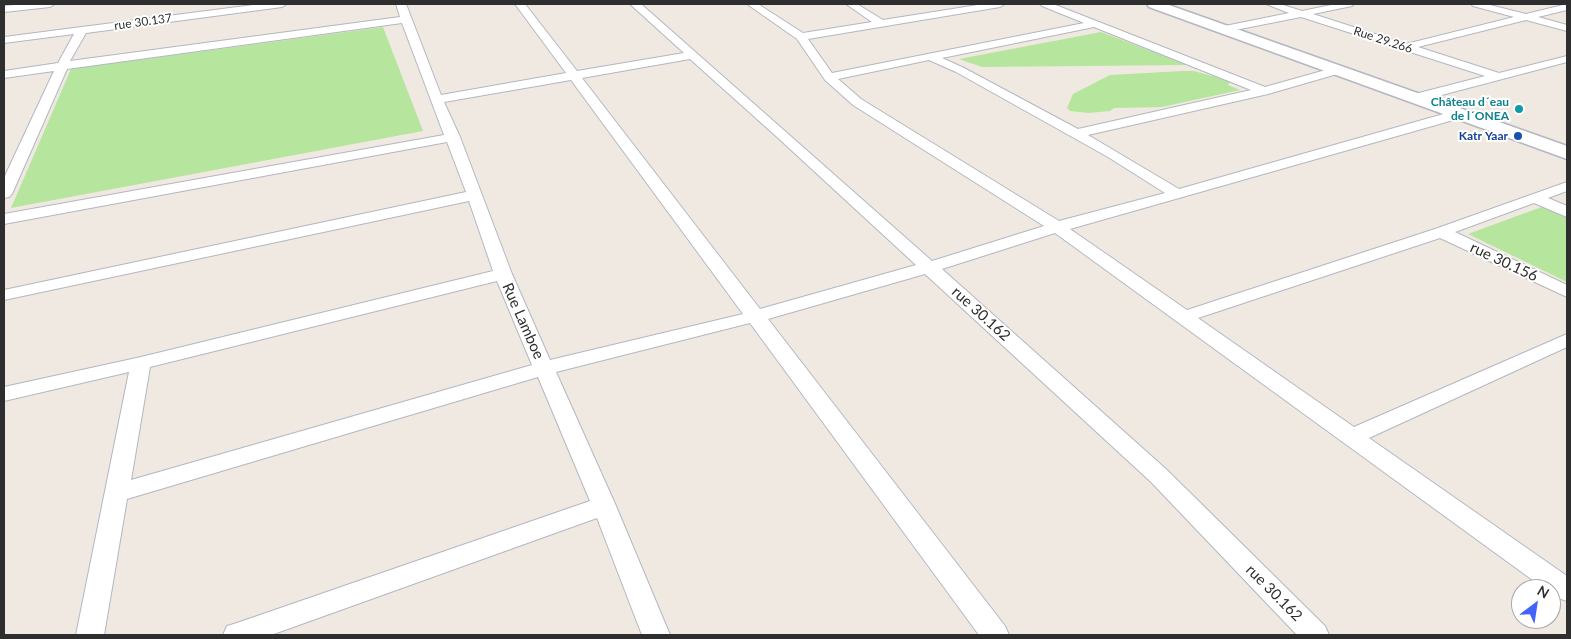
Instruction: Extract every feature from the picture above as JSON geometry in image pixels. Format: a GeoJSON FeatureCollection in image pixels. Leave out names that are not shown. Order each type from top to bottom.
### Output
{"type":"FeatureCollection","features":[{"type":"Feature","properties":{"kind":"street"},"geometry":{"type":"LineString","coordinates":[[4,9],[50,4]]}},
{"type":"Feature","properties":{"kind":"street","name":"rue 30.137"},"geometry":{"type":"LineString","coordinates":[[4,40],[282,4]]}},
{"type":"Feature","properties":{"kind":"street"},"geometry":{"type":"LineString","coordinates":[[520,4],[995,635]]}},
{"type":"Feature","properties":{"kind":"street","name":"rue 30.162"},"geometry":{"type":"LineString","coordinates":[[635,4],[930,267],[1158,476],[1316,635]]}},
{"type":"Feature","properties":{"kind":"street"},"geometry":{"type":"LineString","coordinates":[[752,4],[801,37],[829,77],[857,102],[1057,227],[1567,590]]}},
{"type":"Feature","properties":{"kind":"street"},"geometry":{"type":"LineString","coordinates":[[851,4],[880,23]]}},
{"type":"Feature","properties":{"kind":"street"},"geometry":{"type":"LineString","coordinates":[[801,37],[1000,4]]}},
{"type":"Feature","properties":{"kind":"street"},"geometry":{"type":"LineString","coordinates":[[1045,4],[1264,91]]}},
{"type":"Feature","properties":{"kind":"street"},"geometry":{"type":"LineString","coordinates":[[1154,4],[1567,153]]}},
{"type":"Feature","properties":{"kind":"street","name":"Rue 29.266"},"geometry":{"type":"LineString","coordinates":[[1271,4],[1496,76]]}},
{"type":"Feature","properties":{"kind":"street"},"geometry":{"type":"LineString","coordinates":[[1226,29],[1349,4]]}},
{"type":"Feature","properties":{"kind":"street"},"geometry":{"type":"LineString","coordinates":[[1476,4],[1567,28]]}},
{"type":"Feature","properties":{"kind":"street"},"geometry":{"type":"LineString","coordinates":[[1406,47],[1524,16],[1567,7]]}},
{"type":"Feature","properties":{"kind":"street"},"geometry":{"type":"LineString","coordinates":[[4,74],[403,12]]}},
{"type":"Feature","properties":{"kind":"street","name":"Rue Lamboe"},"geometry":{"type":"LineString","coordinates":[[403,12],[453,137],[502,274],[604,506],[656,635]]}},
{"type":"Feature","properties":{"kind":"street"},"geometry":{"type":"LineString","coordinates":[[829,77],[933,58],[1095,24]]}},
{"type":"Feature","properties":{"kind":"street"},"geometry":{"type":"LineString","coordinates":[[4,194],[62,66],[82,30]]}},
{"type":"Feature","properties":{"kind":"street"},"geometry":{"type":"LineString","coordinates":[[437,99],[692,55]]}},
{"type":"Feature","properties":{"kind":"street"},"geometry":{"type":"LineString","coordinates":[[933,58],[960,70],[1075,134],[1177,194]]}},
{"type":"Feature","properties":{"kind":"street"},"geometry":{"type":"LineString","coordinates":[[1415,98],[1567,59]]}},
{"type":"Feature","properties":{"kind":"street"},"geometry":{"type":"LineString","coordinates":[[1075,134],[1264,91],[1340,70]]}},
{"type":"Feature","properties":{"kind":"street"},"geometry":{"type":"LineString","coordinates":[[117,493],[544,368],[756,316],[930,267],[1057,227],[1459,114]]}},
{"type":"Feature","properties":{"kind":"street"},"geometry":{"type":"LineString","coordinates":[[4,219],[453,137]]}},
{"type":"Feature","properties":{"kind":"street"},"geometry":{"type":"LineString","coordinates":[[4,156],[23,153]]}},
{"type":"Feature","properties":{"kind":"street"},"geometry":{"type":"LineString","coordinates":[[1184,317],[1441,232],[1567,186]]}},
{"type":"Feature","properties":{"kind":"street"},"geometry":{"type":"LineString","coordinates":[[4,295],[475,196]]}},
{"type":"Feature","properties":{"kind":"street"},"geometry":{"type":"LineString","coordinates":[[1534,198],[1567,212]]}},
{"type":"Feature","properties":{"kind":"street","name":"rue 30.156"},"geometry":{"type":"LineString","coordinates":[[1441,232],[1567,292]]}},
{"type":"Feature","properties":{"kind":"street"},"geometry":{"type":"LineString","coordinates":[[4,394],[141,363],[502,274]]}},
{"type":"Feature","properties":{"kind":"street"},"geometry":{"type":"LineString","coordinates":[[1351,437],[1567,340]]}},
{"type":"Feature","properties":{"kind":"street"},"geometry":{"type":"LineString","coordinates":[[90,635],[141,363]]}},
{"type":"Feature","properties":{"kind":"street"},"geometry":{"type":"LineString","coordinates":[[237,635],[604,506]]}},
{"type":"Feature","properties":{"kind":"green space"},"geometry":{"type":"Polygon","coordinates":[[[383,27],[423,131],[11,208],[71,69],[383,27]]]}},
{"type":"Feature","properties":{"kind":"green space"},"geometry":{"type":"Polygon","coordinates":[[[1101,32],[1188,65],[982,67],[959,59],[1101,32]]]}},
{"type":"Feature","properties":{"kind":"green space"},"geometry":{"type":"Polygon","coordinates":[[[1194,71],[1223,79],[1230,82],[1228,85],[1240,90],[1162,107],[1114,108],[1110,111],[1089,113],[1070,111],[1067,108],[1073,94],[1110,75],[1194,71]]]}},
{"type":"Feature","properties":{"kind":"green space"},"geometry":{"type":"Polygon","coordinates":[[[1547,205],[1567,214],[1567,282],[1468,234],[1547,205]]]}},
{"type":"Feature","properties":{"kind":"place","name":"Château d´eau de l´ONEA"},"geometry":{"type":"Point","coordinates":[1519,109]}},
{"type":"Feature","properties":{"kind":"place","name":"Katr Yaar"},"geometry":{"type":"Point","coordinates":[1518,136]}}]}
